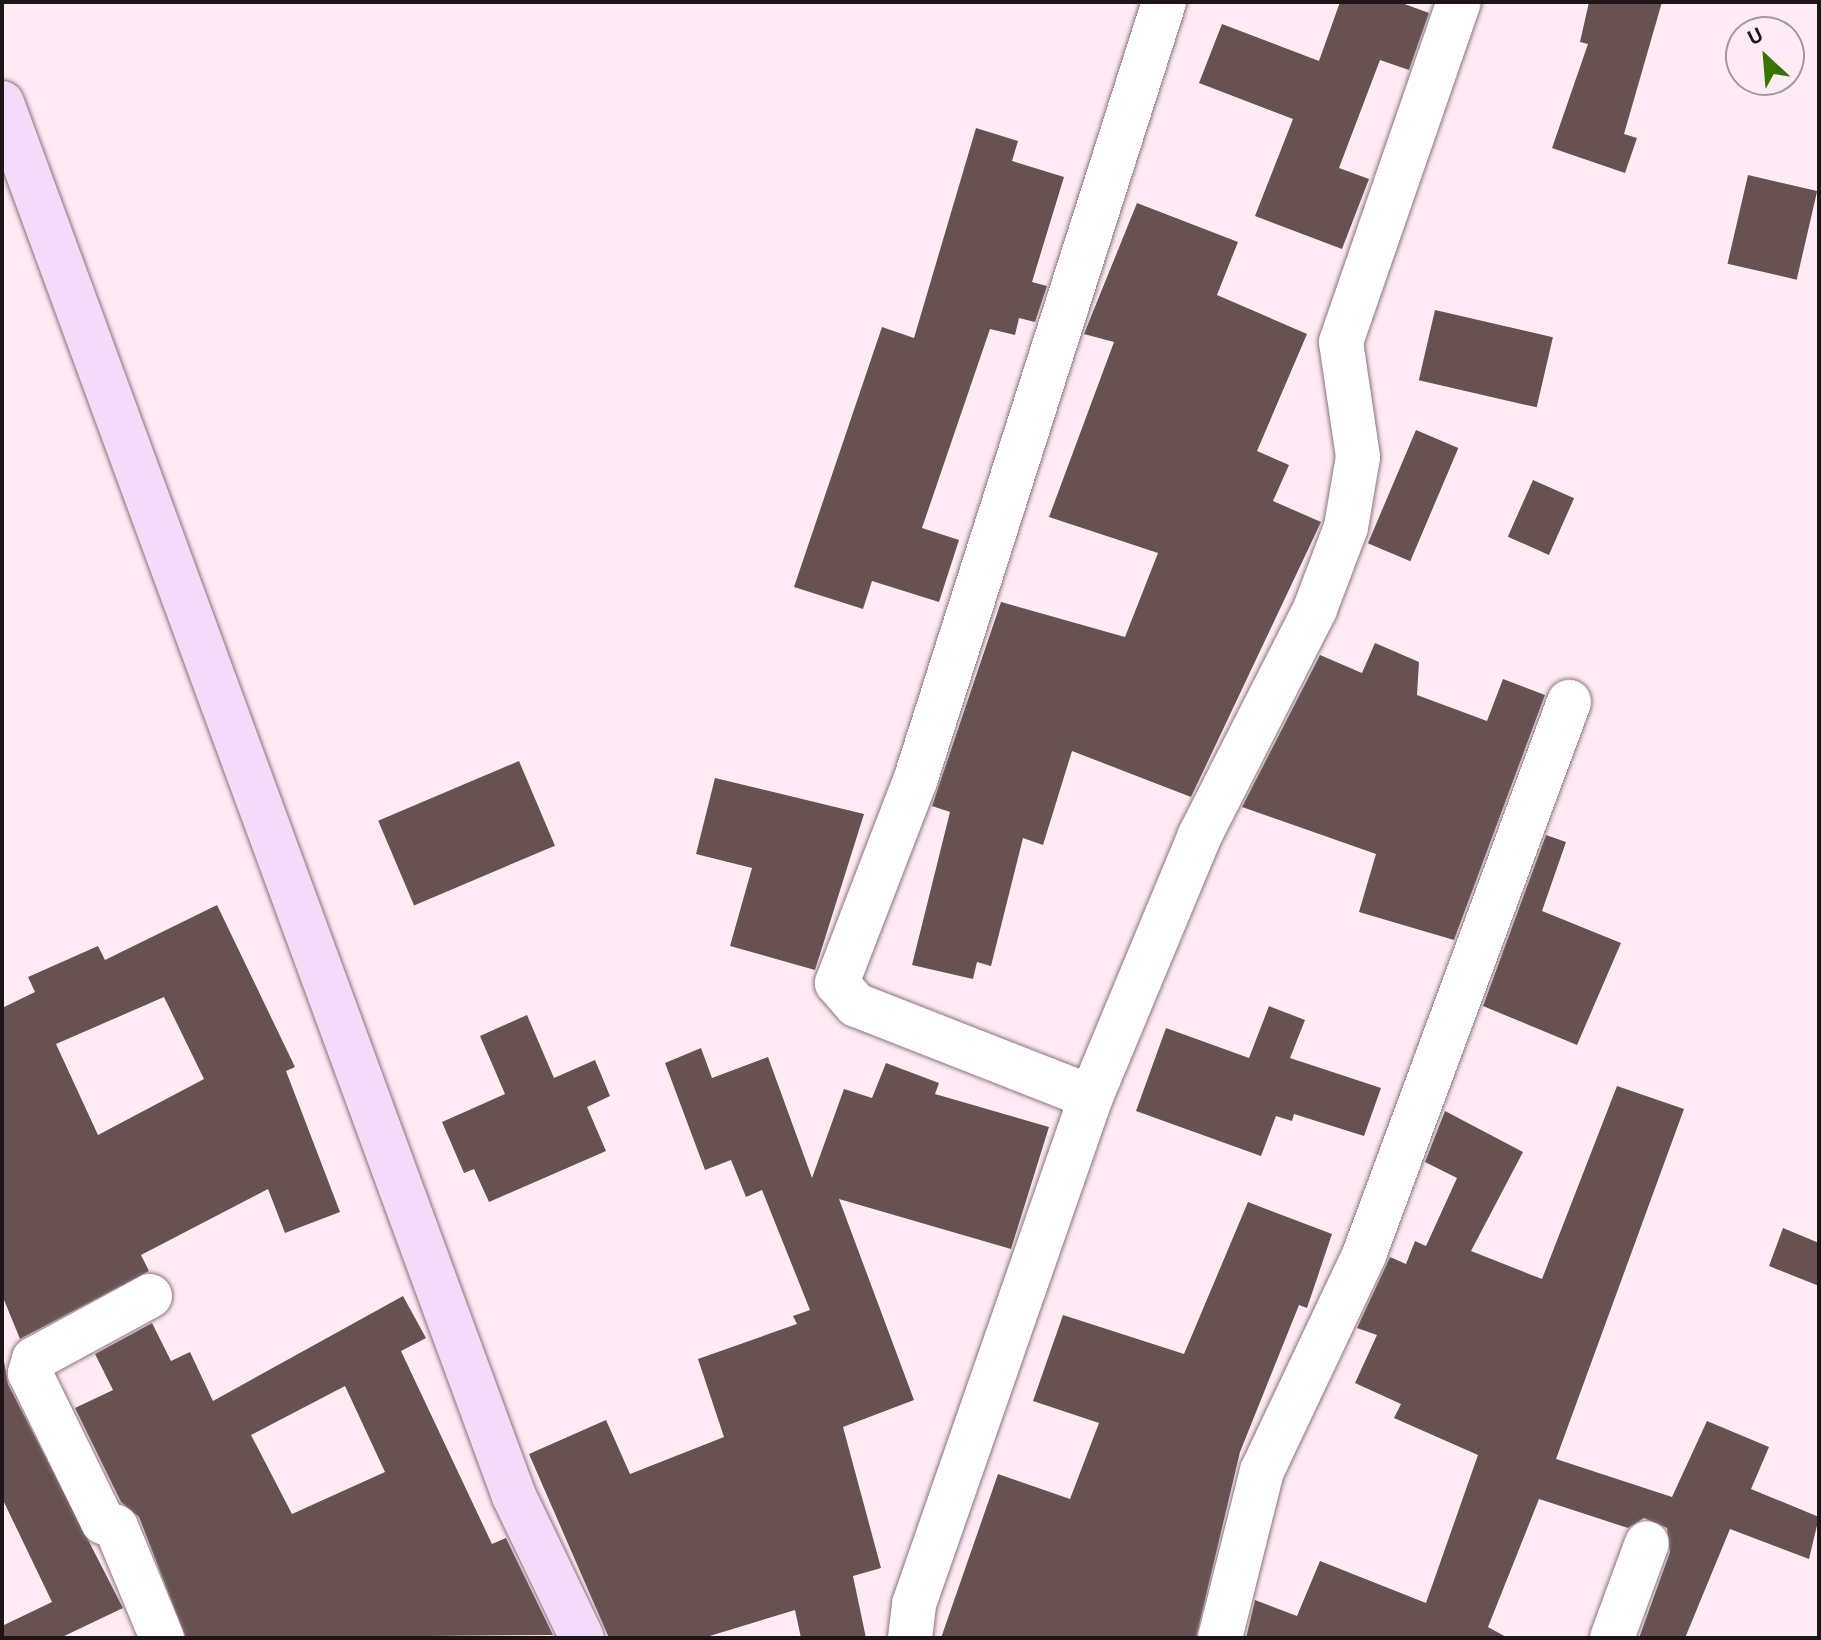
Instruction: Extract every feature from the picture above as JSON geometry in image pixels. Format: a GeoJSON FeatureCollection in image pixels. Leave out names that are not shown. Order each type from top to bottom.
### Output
{"type":"FeatureCollection","features":[{"type":"Feature","properties":{"kind":"street"},"geometry":{"type":"LineString","coordinates":[[1091,1097],[856,1005],[837,983],[915,781],[1164,2]]}},
{"type":"Feature","properties":{"kind":"street"},"geometry":{"type":"LineString","coordinates":[[910,1638],[914,1604],[1091,1097],[1199,837],[1315,609],[1346,527],[1358,457],[1341,342],[1459,2]]}},
{"type":"Feature","properties":{"kind":"street"},"geometry":{"type":"LineString","coordinates":[[2,103],[487,1424],[582,1638]]}},
{"type":"Feature","properties":{"kind":"street"},"geometry":{"type":"LineString","coordinates":[[1220,1638],[1262,1471],[1364,1255],[1569,702]]}},
{"type":"Feature","properties":{"kind":"street"},"geometry":{"type":"LineString","coordinates":[[150,1296],[45,1352],[30,1373],[103,1522],[116,1527],[162,1638]]}},
{"type":"Feature","properties":{"kind":"street"},"geometry":{"type":"LineString","coordinates":[[1612,1638],[1647,1543]]}},
{"type":"Feature","properties":{"kind":"building"},"geometry":{"type":"Polygon","coordinates":[[[1340,2],[1399,2],[1429,13],[1409,70],[1380,60],[1339,168],[1369,179],[1342,249],[1255,216],[1293,119],[1199,83],[1222,24],[1319,61],[1340,2]]]}},
{"type":"Feature","properties":{"kind":"building"},"geometry":{"type":"Polygon","coordinates":[[[1589,2],[1662,2],[1624,134],[1637,138],[1625,173],[1552,148],[1588,44],[1580,42],[1589,2]]]}},
{"type":"Feature","properties":{"kind":"building"},"geometry":{"type":"Polygon","coordinates":[[[976,128],[1018,141],[1012,161],[1064,177],[1032,282],[1047,286],[1035,322],[1019,318],[1015,335],[990,329],[922,528],[959,540],[939,602],[872,581],[863,609],[794,587],[882,327],[914,338],[976,128]]]}},
{"type":"Feature","properties":{"kind":"building"},"geometry":{"type":"Polygon","coordinates":[[[1748,175],[1817,191],[1797,280],[1728,264],[1748,175]]]}},
{"type":"Feature","properties":{"kind":"building"},"geometry":{"type":"Polygon","coordinates":[[[1137,203],[1238,242],[1217,295],[1307,334],[1257,451],[1289,465],[1273,501],[1321,522],[1191,797],[1072,751],[1043,845],[1023,838],[991,966],[977,962],[973,979],[912,965],[950,812],[932,806],[1001,602],[1125,637],[1158,553],[1049,517],[1114,342],[1084,334],[1137,203]]]}},
{"type":"Feature","properties":{"kind":"building"},"geometry":{"type":"Polygon","coordinates":[[[1435,310],[1553,337],[1537,407],[1419,380],[1435,310]]]}},
{"type":"Feature","properties":{"kind":"building"},"geometry":{"type":"Polygon","coordinates":[[[1416,430],[1458,448],[1410,561],[1368,543],[1416,430]]]}},
{"type":"Feature","properties":{"kind":"building"},"geometry":{"type":"Polygon","coordinates":[[[1533,480],[1574,498],[1549,555],[1508,537],[1533,480]]]}},
{"type":"Feature","properties":{"kind":"building"},"geometry":{"type":"Polygon","coordinates":[[[1375,643],[1419,662],[1417,695],[1487,721],[1503,679],[1545,695],[1454,940],[1359,912],[1376,854],[1242,807],[1320,655],[1362,673],[1375,643]]]}},
{"type":"Feature","properties":{"kind":"building"},"geometry":{"type":"Polygon","coordinates":[[[519,761],[555,846],[414,905],[378,821],[519,761]]]}},
{"type":"Feature","properties":{"kind":"building"},"geometry":{"type":"Polygon","coordinates":[[[715,778],[864,814],[815,970],[730,946],[752,868],[696,854],[715,778]]]}},
{"type":"Feature","properties":{"kind":"building"},"geometry":{"type":"Polygon","coordinates":[[[1546,835],[1566,842],[1542,911],[1621,943],[1577,1045],[1483,1006],[1546,835]]]}},
{"type":"Feature","properties":{"kind":"building"},"geometry":{"type":"Polygon","coordinates":[[[217,905],[295,1067],[286,1071],[340,1212],[285,1233],[268,1189],[141,1255],[149,1271],[20,1339],[2,1295],[2,1008],[35,992],[28,977],[98,946],[105,960],[217,905]],[[164,997],[56,1044],[98,1135],[204,1079],[164,997]]]}},
{"type":"Feature","properties":{"kind":"building"},"geometry":{"type":"Polygon","coordinates":[[[1269,1006],[1305,1020],[1290,1058],[1381,1088],[1364,1136],[1294,1114],[1292,1121],[1276,1116],[1261,1156],[1136,1111],[1166,1028],[1249,1058],[1269,1006]]]}},
{"type":"Feature","properties":{"kind":"building"},"geometry":{"type":"Polygon","coordinates":[[[527,1015],[554,1078],[595,1060],[610,1096],[587,1107],[606,1151],[489,1202],[474,1169],[464,1173],[442,1122],[505,1094],[480,1036],[527,1015]]]}},
{"type":"Feature","properties":{"kind":"building"},"geometry":{"type":"Polygon","coordinates":[[[701,1048],[712,1078],[768,1057],[812,1178],[844,1089],[872,1098],[886,1063],[939,1083],[935,1094],[1049,1127],[1011,1249],[839,1199],[914,1400],[843,1427],[881,1568],[853,1576],[866,1638],[801,1638],[795,1610],[703,1638],[609,1638],[529,1454],[606,1420],[630,1474],[724,1437],[698,1359],[797,1324],[793,1316],[810,1310],[762,1190],[746,1197],[731,1160],[705,1170],[665,1063],[701,1048]]]}},
{"type":"Feature","properties":{"kind":"building"},"geometry":{"type":"Polygon","coordinates":[[[1617,1086],[1684,1109],[1556,1459],[1672,1497],[1707,1421],[1769,1447],[1751,1489],[1819,1517],[1809,1559],[1730,1529],[1685,1638],[1639,1638],[1670,1552],[1667,1528],[1644,1518],[1628,1528],[1539,1499],[1488,1627],[1508,1638],[1246,1638],[1255,1600],[1297,1616],[1320,1561],[1426,1603],[1478,1455],[1394,1418],[1401,1404],[1355,1383],[1377,1335],[1357,1328],[1390,1257],[1406,1264],[1415,1241],[1426,1246],[1457,1178],[1425,1162],[1445,1111],[1523,1152],[1471,1251],[1542,1279],[1617,1086]]]}},
{"type":"Feature","properties":{"kind":"building"},"geometry":{"type":"Polygon","coordinates":[[[1248,1202],[1332,1234],[1307,1308],[1299,1305],[1240,1452],[1196,1638],[941,1638],[998,1474],[1070,1499],[1099,1423],[1033,1401],[1063,1315],[1184,1354],[1248,1202]]]}},
{"type":"Feature","properties":{"kind":"building"},"geometry":{"type":"Polygon","coordinates":[[[1783,1228],[1819,1243],[1819,1286],[1769,1266],[1783,1228]]]}},
{"type":"Feature","properties":{"kind":"building"},"geometry":{"type":"Polygon","coordinates":[[[403,1296],[426,1338],[401,1351],[492,1544],[506,1538],[553,1635],[186,1638],[139,1517],[121,1502],[75,1408],[113,1390],[95,1354],[152,1323],[171,1361],[190,1352],[213,1401],[403,1296]],[[345,1386],[251,1435],[292,1514],[385,1472],[345,1386]]]}},
{"type":"Feature","properties":{"kind":"building"},"geometry":{"type":"Polygon","coordinates":[[[2,1350],[8,1384],[123,1608],[60,1638],[2,1638],[2,1626],[52,1602],[2,1498],[2,1350]]]}}]}
